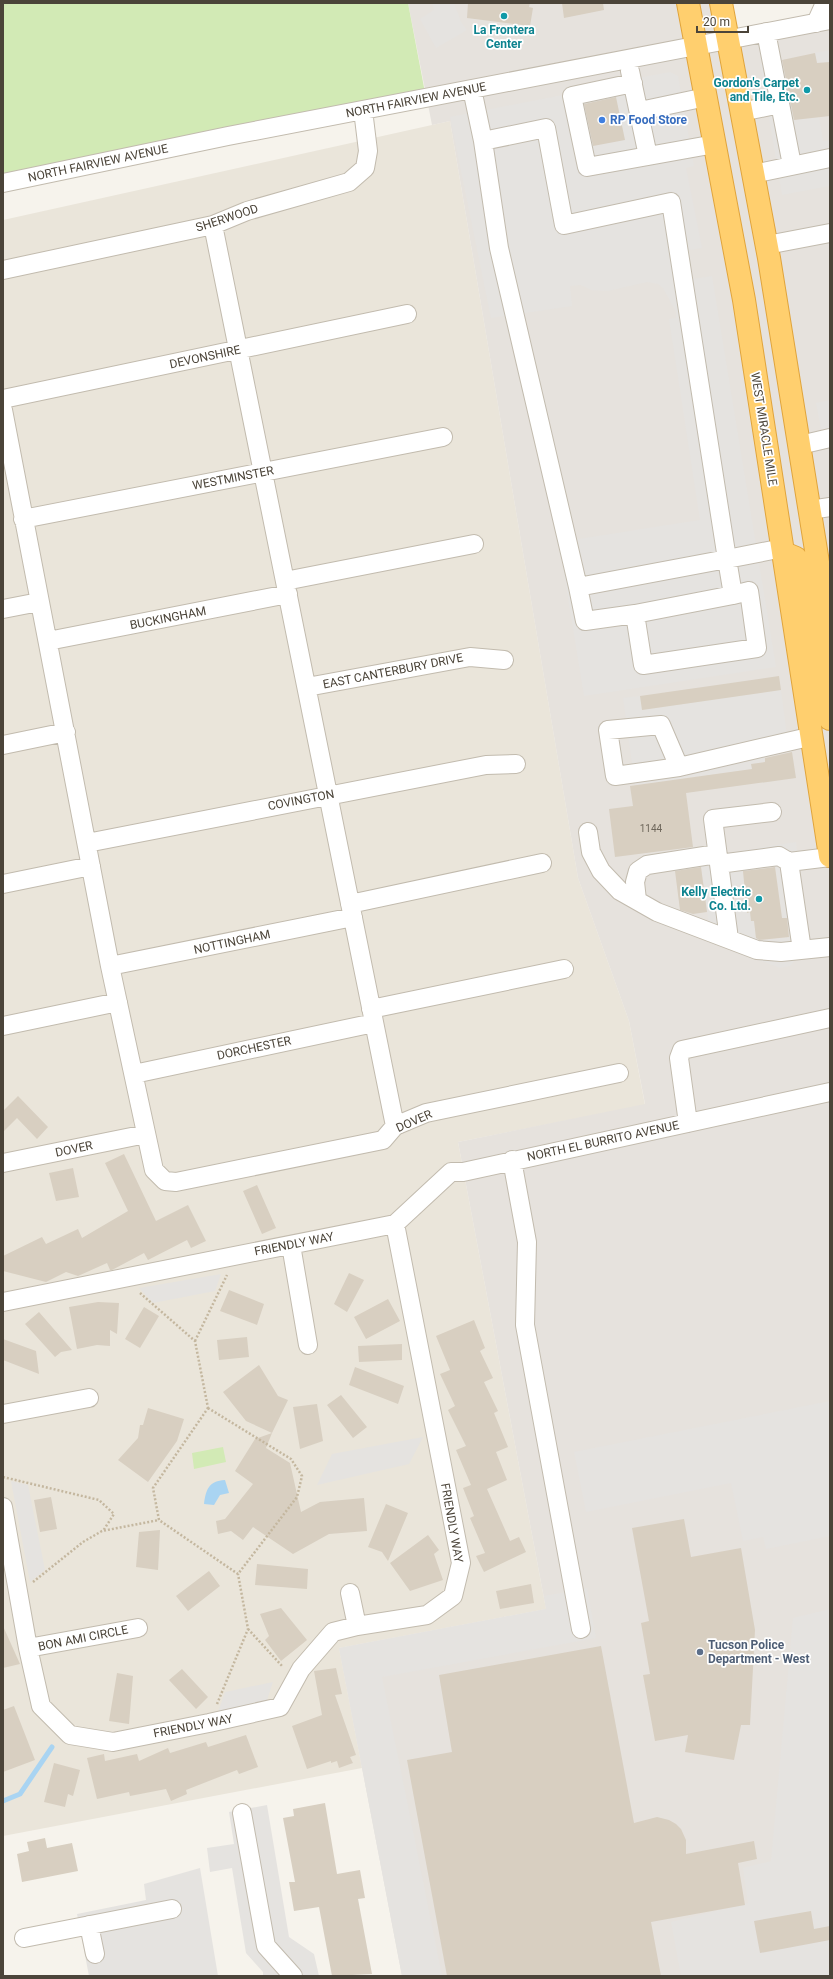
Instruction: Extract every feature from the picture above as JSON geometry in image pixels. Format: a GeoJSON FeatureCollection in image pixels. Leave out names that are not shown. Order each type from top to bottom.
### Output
{"type":"FeatureCollection","features":[{"type":"Feature","properties":{"kind":"highway","name":"WEST MIRACLE MILE"},"geometry":{"type":"LineString","coordinates":[[688,3],[744,300],[813,736],[830,857]]}},
{"type":"Feature","properties":{"kind":"highway"},"geometry":{"type":"LineString","coordinates":[[721,3],[767,244],[800,445],[820,508],[830,637]]}},
{"type":"Feature","properties":{"kind":"highway"},"geometry":{"type":"LineString","coordinates":[[783,550],[796,558],[806,576],[830,718]]}},
{"type":"Feature","properties":{"kind":"street"},"geometry":{"type":"LineString","coordinates":[[823,21],[825,3]]}},
{"type":"Feature","properties":{"kind":"street","name":"NORTH FAIRVIEW AVENUE"},"geometry":{"type":"LineString","coordinates":[[3,183],[363,110],[823,21]]}},
{"type":"Feature","properties":{"kind":"street"},"geometry":{"type":"LineString","coordinates":[[766,32],[792,165]]}},
{"type":"Feature","properties":{"kind":"street"},"geometry":{"type":"LineString","coordinates":[[628,59],[640,111],[648,156]]}},
{"type":"Feature","properties":{"kind":"street"},"geometry":{"type":"LineString","coordinates":[[633,83],[572,96],[587,167],[715,144]]}},
{"type":"Feature","properties":{"kind":"street"},"geometry":{"type":"LineString","coordinates":[[472,89],[483,141],[500,248],[585,621],[635,614],[749,591],[757,648],[643,665],[635,614]]}},
{"type":"Feature","properties":{"kind":"street"},"geometry":{"type":"LineString","coordinates":[[640,111],[706,97]]}},
{"type":"Feature","properties":{"kind":"street"},"geometry":{"type":"LineString","coordinates":[[741,112],[780,104]]}},
{"type":"Feature","properties":{"kind":"street","name":"SHERWOOD"},"geometry":{"type":"LineString","coordinates":[[3,270],[213,225],[247,211],[349,182],[365,168],[368,151],[363,110]]}},
{"type":"Feature","properties":{"kind":"street"},"geometry":{"type":"LineString","coordinates":[[483,141],[546,128],[564,225],[671,202],[733,595]]}},
{"type":"Feature","properties":{"kind":"street"},"geometry":{"type":"LineString","coordinates":[[753,174],[830,158]]}},
{"type":"Feature","properties":{"kind":"street"},"geometry":{"type":"LineString","coordinates":[[213,225],[395,1126]]}},
{"type":"Feature","properties":{"kind":"street"},"geometry":{"type":"LineString","coordinates":[[767,244],[830,233]]}},
{"type":"Feature","properties":{"kind":"street","name":"DEVONSHIRE"},"geometry":{"type":"LineString","coordinates":[[3,399],[407,314]]}},
{"type":"Feature","properties":{"kind":"street"},"geometry":{"type":"LineString","coordinates":[[3,410],[8,470],[23,519],[66,732],[110,966],[146,1134]]}},
{"type":"Feature","properties":{"kind":"street","name":"WESTMINSTER"},"geometry":{"type":"LineString","coordinates":[[23,519],[443,437]]}},
{"type":"Feature","properties":{"kind":"street"},"geometry":{"type":"LineString","coordinates":[[800,445],[830,438]]}},
{"type":"Feature","properties":{"kind":"street","name":"BUCKINGHAM"},"geometry":{"type":"LineString","coordinates":[[48,641],[474,544]]}},
{"type":"Feature","properties":{"kind":"street"},"geometry":{"type":"LineString","coordinates":[[578,587],[783,550]]}},
{"type":"Feature","properties":{"kind":"street"},"geometry":{"type":"LineString","coordinates":[[3,609],[39,602]]}},
{"type":"Feature","properties":{"kind":"street","name":"EAST CANTERBURY DRIVE"},"geometry":{"type":"LineString","coordinates":[[307,688],[470,657],[504,660]]}},
{"type":"Feature","properties":{"kind":"street"},"geometry":{"type":"LineString","coordinates":[[3,745],[66,732]]}},
{"type":"Feature","properties":{"kind":"street"},"geometry":{"type":"LineString","coordinates":[[679,767],[813,736]]}},
{"type":"Feature","properties":{"kind":"street","name":"COVINGTON"},"geometry":{"type":"LineString","coordinates":[[87,843],[328,794],[486,765],[516,764]]}},
{"type":"Feature","properties":{"kind":"street"},"geometry":{"type":"LineString","coordinates":[[729,939],[713,819],[772,812]]}},
{"type":"Feature","properties":{"kind":"street"},"geometry":{"type":"LineString","coordinates":[[588,832],[591,852],[601,871],[620,891],[657,912],[757,950],[781,952],[830,947]]}},
{"type":"Feature","properties":{"kind":"street"},"geometry":{"type":"LineString","coordinates":[[637,900],[635,882],[638,871],[647,865],[779,856],[789,862],[830,857]]}},
{"type":"Feature","properties":{"kind":"street","name":"NOTTINGHAM"},"geometry":{"type":"LineString","coordinates":[[110,966],[351,910],[542,862]]}},
{"type":"Feature","properties":{"kind":"street"},"geometry":{"type":"LineString","coordinates":[[789,862],[802,950]]}},
{"type":"Feature","properties":{"kind":"street"},"geometry":{"type":"LineString","coordinates":[[3,884],[91,866]]}},
{"type":"Feature","properties":{"kind":"street","name":"DORCHESTER"},"geometry":{"type":"LineString","coordinates":[[134,1074],[564,968]]}},
{"type":"Feature","properties":{"kind":"street"},"geometry":{"type":"LineString","coordinates":[[3,1026],[118,1002]]}},
{"type":"Feature","properties":{"kind":"street"},"geometry":{"type":"LineString","coordinates":[[688,1123],[678,1058],[682,1050],[830,1018]]}},
{"type":"Feature","properties":{"kind":"street","name":"DOVER"},"geometry":{"type":"LineString","coordinates":[[3,1163],[146,1134],[154,1170],[165,1180],[176,1182],[383,1140],[395,1126],[426,1113],[619,1073]]}},
{"type":"Feature","properties":{"kind":"street","name":"NORTH EL BURRITO AVENUE"},"geometry":{"type":"LineString","coordinates":[[395,1224],[451,1172],[464,1172],[512,1160],[830,1092]]}},
{"type":"Feature","properties":{"kind":"street"},"geometry":{"type":"LineString","coordinates":[[512,1160],[527,1242],[525,1325],[582,1629]]}},
{"type":"Feature","properties":{"kind":"street","name":"FRIENDLY WAY"},"geometry":{"type":"LineString","coordinates":[[3,1302],[395,1224],[461,1563],[453,1596],[427,1615],[357,1626],[334,1632],[300,1669],[296,1681],[280,1707],[209,1724],[113,1742],[70,1735],[41,1706],[28,1648],[3,1507]]}},
{"type":"Feature","properties":{"kind":"street"},"geometry":{"type":"LineString","coordinates":[[291,1244],[308,1345]]}},
{"type":"Feature","properties":{"kind":"street"},"geometry":{"type":"LineString","coordinates":[[3,1414],[89,1398]]}},
{"type":"Feature","properties":{"kind":"street"},"geometry":{"type":"LineString","coordinates":[[350,1593],[357,1626]]}},
{"type":"Feature","properties":{"kind":"street","name":"BON AMI CIRCLE"},"geometry":{"type":"LineString","coordinates":[[28,1648],[138,1628]]}},
{"type":"Feature","properties":{"kind":"street"},"geometry":{"type":"LineString","coordinates":[[242,1813],[266,1946],[293,1976]]}},
{"type":"Feature","properties":{"kind":"street"},"geometry":{"type":"LineString","coordinates":[[24,1938],[172,1909]]}},
{"type":"Feature","properties":{"kind":"street"},"geometry":{"type":"LineString","coordinates":[[89,1925],[95,1954]]}},
{"type":"Feature","properties":{"kind":"path"},"geometry":{"type":"LineString","coordinates":[[236,1255],[195,1341],[208,1408],[153,1488],[159,1520],[238,1574],[248,1629],[296,1681]]}},
{"type":"Feature","properties":{"kind":"path"},"geometry":{"type":"LineString","coordinates":[[123,1278],[195,1341]]}},
{"type":"Feature","properties":{"kind":"path"},"geometry":{"type":"LineString","coordinates":[[208,1408],[291,1459],[302,1476],[297,1497],[238,1574]]}},
{"type":"Feature","properties":{"kind":"path"},"geometry":{"type":"LineString","coordinates":[[3,1477],[99,1500],[114,1514],[102,1531]]}},
{"type":"Feature","properties":{"kind":"path"},"geometry":{"type":"LineString","coordinates":[[19,1593],[84,1542],[102,1531],[159,1520]]}},
{"type":"Feature","properties":{"kind":"path"},"geometry":{"type":"LineString","coordinates":[[209,1724],[248,1629]]}},
{"type":"Feature","properties":{"kind":"shaded area"},"geometry":{"type":"Polygon","coordinates":[[[408,3],[721,3],[728,40],[830,20],[830,1976],[402,1976],[339,1648],[546,1609],[458,1142],[645,1104],[629,1021],[578,878],[450,121],[432,125],[408,3]]]}},
{"type":"Feature","properties":{"kind":"shaded area"},"geometry":{"type":"Polygon","coordinates":[[[432,3],[454,3],[461,22],[467,30],[436,48],[420,19],[434,10],[432,3]]]}},
{"type":"Feature","properties":{"kind":"shaded area"},"geometry":{"type":"Polygon","coordinates":[[[830,50],[830,62],[817,63],[815,53],[830,50]]]}},
{"type":"Feature","properties":{"kind":"shaded area"},"geometry":{"type":"Polygon","coordinates":[[[780,60],[790,120],[819,117],[823,141],[830,140],[830,186],[782,195],[760,64],[780,60]]]}},
{"type":"Feature","properties":{"kind":"shaded area"},"geometry":{"type":"Polygon","coordinates":[[[670,72],[678,76],[694,166],[686,168],[702,248],[676,252],[680,281],[712,276],[776,667],[584,696],[559,542],[700,520],[669,319],[676,318],[676,312],[663,288],[658,284],[647,282],[608,291],[591,290],[581,285],[570,286],[572,306],[491,318],[450,117],[578,92],[578,89],[670,72]]]}},
{"type":"Feature","properties":{"kind":"shaded area"},"geometry":{"type":"Polygon","coordinates":[[[450,121],[578,878],[629,1021],[645,1105],[458,1142],[546,1609],[339,1648],[362,1768],[3,1836],[3,220],[450,121]]]}},
{"type":"Feature","properties":{"kind":"shaded area"},"geometry":{"type":"Polygon","coordinates":[[[830,400],[830,443],[824,445],[816,403],[830,400]]]}},
{"type":"Feature","properties":{"kind":"shaded area"},"geometry":{"type":"Polygon","coordinates":[[[781,690],[789,751],[764,754],[765,762],[752,764],[752,769],[635,785],[623,698],[640,696],[642,710],[781,690]]]}},
{"type":"Feature","properties":{"kind":"shaded area"},"geometry":{"type":"Polygon","coordinates":[[[796,842],[810,958],[796,959],[790,966],[780,968],[711,942],[700,857],[796,842]],[[775,866],[743,871],[746,894],[738,895],[740,905],[746,904],[747,912],[750,912],[751,921],[754,921],[756,941],[790,937],[788,918],[774,919],[782,915],[775,866]]]}},
{"type":"Feature","properties":{"kind":"shaded area"},"geometry":{"type":"Polygon","coordinates":[[[221,1274],[215,1291],[153,1303],[139,1288],[221,1274]]]}},
{"type":"Feature","properties":{"kind":"shaded area"},"geometry":{"type":"Polygon","coordinates":[[[830,1401],[830,1536],[766,1549],[763,1537],[743,1541],[731,1483],[586,1512],[574,1452],[830,1401]]]}},
{"type":"Feature","properties":{"kind":"shaded area"},"geometry":{"type":"Polygon","coordinates":[[[423,1437],[409,1464],[317,1485],[332,1454],[423,1437]]]}},
{"type":"Feature","properties":{"kind":"shaded area"},"geometry":{"type":"Polygon","coordinates":[[[11,1481],[28,1485],[45,1570],[30,1582],[11,1481]]]}},
{"type":"Feature","properties":{"kind":"shaded area"},"geometry":{"type":"Polygon","coordinates":[[[587,1588],[596,1638],[382,1677],[442,1976],[402,1976],[339,1648],[546,1609],[544,1596],[587,1588]]]}},
{"type":"Feature","properties":{"kind":"shaded area"},"geometry":{"type":"Polygon","coordinates":[[[830,1609],[830,1976],[681,1976],[671,1922],[748,1903],[743,1868],[771,1861],[793,1618],[830,1609]]]}},
{"type":"Feature","properties":{"kind":"shaded area"},"geometry":{"type":"Polygon","coordinates":[[[273,1682],[265,1706],[217,1715],[225,1692],[273,1682]]]}},
{"type":"Feature","properties":{"kind":"shaded area"},"geometry":{"type":"Polygon","coordinates":[[[267,1805],[289,1937],[314,1954],[319,1976],[263,1976],[263,1972],[246,1953],[232,1868],[210,1872],[207,1848],[234,1844],[229,1812],[267,1805]]]}},
{"type":"Feature","properties":{"kind":"shaded area"},"geometry":{"type":"Polygon","coordinates":[[[200,1868],[218,1976],[89,1976],[77,1914],[146,1900],[144,1884],[200,1868]]]}},
{"type":"Feature","properties":{"kind":"green space"},"geometry":{"type":"Polygon","coordinates":[[[3,3],[408,3],[426,98],[3,183],[3,3]]]}},
{"type":"Feature","properties":{"kind":"green space"},"geometry":{"type":"Polygon","coordinates":[[[223,1447],[226,1462],[194,1469],[192,1453],[223,1447]]]}},
{"type":"Feature","properties":{"kind":"water"},"geometry":{"type":"Polygon","coordinates":[[[225,1480],[229,1493],[220,1495],[214,1505],[204,1504],[209,1487],[215,1482],[225,1480]]]}},
{"type":"Feature","properties":{"kind":"building","name":"La Frontera Center"},"geometry":{"type":"Polygon","coordinates":[[[468,3],[530,3],[529,7],[533,8],[530,26],[467,18],[468,3]]]}},
{"type":"Feature","properties":{"kind":"building","name":"La Frontera Center"},"geometry":{"type":"Polygon","coordinates":[[[562,3],[603,3],[604,10],[564,18],[562,3]]]}},
{"type":"Feature","properties":{"kind":"building","name":"Gordon's Carpet and Tile, Etc."},"geometry":{"type":"Polygon","coordinates":[[[815,53],[817,63],[830,62],[830,116],[794,120],[782,60],[815,53]]]}},
{"type":"Feature","properties":{"kind":"building","name":"RP Food Store"},"geometry":{"type":"Polygon","coordinates":[[[616,97],[625,140],[593,146],[584,104],[616,97]]]}},
{"type":"Feature","properties":{"kind":"building"},"geometry":{"type":"Polygon","coordinates":[[[779,676],[781,690],[642,710],[640,696],[779,676]]]}},
{"type":"Feature","properties":{"kind":"building"},"geometry":{"type":"Polygon","coordinates":[[[792,752],[796,778],[686,793],[693,847],[615,857],[609,809],[633,806],[630,786],[752,769],[751,764],[765,762],[765,758],[792,752]]]}},
{"type":"Feature","properties":{"kind":"building"},"geometry":{"type":"Polygon","coordinates":[[[701,867],[707,912],[693,914],[680,910],[675,871],[701,867]]]}},
{"type":"Feature","properties":{"kind":"building","name":"Kelly Electric Co. Ltd."},"geometry":{"type":"Polygon","coordinates":[[[775,867],[782,918],[787,918],[789,937],[759,940],[756,938],[754,921],[751,921],[750,912],[747,913],[743,871],[775,867]]]}},
{"type":"Feature","properties":{"kind":"building"},"geometry":{"type":"Polygon","coordinates":[[[18,1096],[48,1127],[37,1139],[17,1118],[3,1132],[3,1111],[18,1096]]]}},
{"type":"Feature","properties":{"kind":"building"},"geometry":{"type":"Polygon","coordinates":[[[124,1154],[156,1221],[188,1205],[206,1241],[191,1248],[187,1240],[148,1260],[144,1253],[112,1270],[110,1270],[107,1263],[78,1276],[66,1272],[46,1282],[3,1271],[3,1256],[42,1237],[46,1244],[78,1229],[82,1238],[128,1211],[105,1163],[124,1154]]]}},
{"type":"Feature","properties":{"kind":"building"},"geometry":{"type":"Polygon","coordinates":[[[73,1168],[79,1197],[56,1201],[49,1173],[73,1168]]]}},
{"type":"Feature","properties":{"kind":"building"},"geometry":{"type":"Polygon","coordinates":[[[257,1185],[276,1228],[262,1234],[243,1191],[257,1185]]]}},
{"type":"Feature","properties":{"kind":"building"},"geometry":{"type":"Polygon","coordinates":[[[349,1273],[364,1280],[347,1312],[334,1304],[349,1273]]]}},
{"type":"Feature","properties":{"kind":"building"},"geometry":{"type":"Polygon","coordinates":[[[229,1290],[264,1304],[257,1325],[220,1311],[229,1290]]]}},
{"type":"Feature","properties":{"kind":"building"},"geometry":{"type":"Polygon","coordinates":[[[388,1299],[400,1321],[366,1339],[354,1317],[388,1299]]]}},
{"type":"Feature","properties":{"kind":"building"},"geometry":{"type":"Polygon","coordinates":[[[98,1302],[119,1303],[117,1334],[110,1330],[110,1346],[97,1345],[77,1349],[69,1307],[98,1302]]]}},
{"type":"Feature","properties":{"kind":"building"},"geometry":{"type":"Polygon","coordinates":[[[144,1307],[159,1316],[140,1348],[125,1339],[144,1307]]]}},
{"type":"Feature","properties":{"kind":"building"},"geometry":{"type":"Polygon","coordinates":[[[39,1312],[72,1350],[61,1352],[55,1357],[25,1324],[39,1312]]]}},
{"type":"Feature","properties":{"kind":"building"},"geometry":{"type":"Polygon","coordinates":[[[474,1320],[485,1348],[480,1351],[493,1378],[484,1382],[498,1411],[494,1413],[508,1447],[496,1452],[507,1480],[487,1489],[510,1541],[519,1537],[526,1552],[484,1572],[476,1556],[485,1553],[470,1518],[474,1516],[463,1488],[471,1485],[456,1450],[466,1446],[448,1410],[455,1406],[440,1374],[450,1370],[436,1336],[474,1320]]]}},
{"type":"Feature","properties":{"kind":"building"},"geometry":{"type":"Polygon","coordinates":[[[247,1337],[249,1357],[219,1360],[217,1340],[247,1337]]]}},
{"type":"Feature","properties":{"kind":"building"},"geometry":{"type":"Polygon","coordinates":[[[3,1339],[36,1351],[39,1374],[3,1360],[3,1339]]]}},
{"type":"Feature","properties":{"kind":"building"},"geometry":{"type":"Polygon","coordinates":[[[402,1344],[402,1360],[359,1362],[358,1346],[402,1344]]]}},
{"type":"Feature","properties":{"kind":"building"},"geometry":{"type":"Polygon","coordinates":[[[259,1365],[278,1396],[288,1400],[272,1433],[246,1421],[223,1392],[259,1365]]]}},
{"type":"Feature","properties":{"kind":"building"},"geometry":{"type":"Polygon","coordinates":[[[355,1367],[404,1386],[398,1404],[349,1385],[355,1367]]]}},
{"type":"Feature","properties":{"kind":"building"},"geometry":{"type":"Polygon","coordinates":[[[341,1395],[367,1427],[353,1438],[327,1405],[341,1395]]]}},
{"type":"Feature","properties":{"kind":"building"},"geometry":{"type":"Polygon","coordinates":[[[317,1404],[323,1441],[300,1449],[293,1407],[317,1404]]]}},
{"type":"Feature","properties":{"kind":"building"},"geometry":{"type":"Polygon","coordinates":[[[148,1408],[184,1419],[177,1441],[148,1482],[118,1460],[138,1438],[140,1425],[143,1425],[148,1408]]]}},
{"type":"Feature","properties":{"kind":"building"},"geometry":{"type":"Polygon","coordinates":[[[272,1433],[266,1448],[290,1463],[301,1512],[320,1502],[364,1498],[367,1531],[329,1534],[293,1554],[253,1527],[243,1540],[231,1531],[218,1534],[216,1521],[225,1519],[253,1484],[235,1471],[255,1439],[272,1433]]]}},
{"type":"Feature","properties":{"kind":"building"},"geometry":{"type":"Polygon","coordinates":[[[51,1497],[57,1529],[40,1532],[34,1500],[51,1497]]]}},
{"type":"Feature","properties":{"kind":"building"},"geometry":{"type":"Polygon","coordinates":[[[386,1504],[408,1513],[388,1561],[382,1552],[368,1547],[386,1504]]]}},
{"type":"Feature","properties":{"kind":"building","name":"Tucson Police Department - West"},"geometry":{"type":"Polygon","coordinates":[[[684,1519],[691,1557],[741,1548],[755,1630],[750,1725],[741,1725],[734,1760],[685,1752],[688,1735],[655,1741],[643,1675],[650,1674],[641,1623],[649,1621],[632,1528],[684,1519]]]}},
{"type":"Feature","properties":{"kind":"building"},"geometry":{"type":"Polygon","coordinates":[[[160,1530],[158,1570],[136,1567],[139,1532],[160,1530]]]}},
{"type":"Feature","properties":{"kind":"building"},"geometry":{"type":"Polygon","coordinates":[[[428,1535],[439,1550],[434,1554],[443,1580],[410,1591],[390,1563],[428,1535]]]}},
{"type":"Feature","properties":{"kind":"building"},"geometry":{"type":"Polygon","coordinates":[[[257,1564],[308,1569],[307,1589],[255,1585],[257,1564]]]}},
{"type":"Feature","properties":{"kind":"building"},"geometry":{"type":"Polygon","coordinates":[[[209,1571],[220,1586],[188,1611],[176,1596],[209,1571]]]}},
{"type":"Feature","properties":{"kind":"building"},"geometry":{"type":"Polygon","coordinates":[[[531,1584],[534,1603],[500,1609],[496,1591],[531,1584]]]}},
{"type":"Feature","properties":{"kind":"building"},"geometry":{"type":"Polygon","coordinates":[[[281,1608],[307,1640],[281,1661],[265,1640],[269,1636],[260,1614],[281,1608]]]}},
{"type":"Feature","properties":{"kind":"building"},"geometry":{"type":"Polygon","coordinates":[[[3,1626],[20,1664],[3,1668],[3,1626]]]}},
{"type":"Feature","properties":{"kind":"building"},"geometry":{"type":"Polygon","coordinates":[[[601,1646],[634,1823],[657,1817],[669,1820],[676,1824],[681,1829],[686,1840],[686,1854],[754,1841],[757,1859],[738,1863],[745,1905],[651,1922],[661,1976],[447,1976],[407,1760],[452,1752],[439,1675],[601,1646]]]}},
{"type":"Feature","properties":{"kind":"building"},"geometry":{"type":"Polygon","coordinates":[[[336,1668],[342,1694],[335,1695],[356,1755],[350,1757],[353,1763],[339,1768],[337,1761],[331,1763],[331,1761],[307,1769],[292,1726],[322,1715],[314,1671],[336,1668]]]}},
{"type":"Feature","properties":{"kind":"building"},"geometry":{"type":"Polygon","coordinates":[[[182,1669],[208,1697],[196,1709],[169,1680],[182,1669]]]}},
{"type":"Feature","properties":{"kind":"building"},"geometry":{"type":"Polygon","coordinates":[[[117,1673],[133,1676],[129,1724],[109,1721],[117,1673]]]}},
{"type":"Feature","properties":{"kind":"building"},"geometry":{"type":"Polygon","coordinates":[[[14,1706],[35,1760],[3,1772],[3,1710],[14,1706]]]}},
{"type":"Feature","properties":{"kind":"building"},"geometry":{"type":"Polygon","coordinates":[[[246,1735],[258,1767],[239,1774],[237,1770],[186,1790],[187,1794],[171,1801],[166,1789],[130,1796],[129,1792],[97,1799],[87,1758],[104,1754],[105,1761],[137,1754],[139,1761],[168,1748],[170,1753],[206,1742],[208,1747],[246,1735]]]}},
{"type":"Feature","properties":{"kind":"building"},"geometry":{"type":"Polygon","coordinates":[[[54,1763],[80,1770],[73,1796],[68,1794],[65,1807],[44,1802],[54,1763]]]}},
{"type":"Feature","properties":{"kind":"building"},"geometry":{"type":"Polygon","coordinates":[[[325,1803],[337,1874],[360,1870],[365,1898],[358,1899],[372,1974],[332,1976],[319,1907],[294,1911],[289,1882],[295,1882],[283,1818],[294,1816],[293,1809],[325,1803]]]}},
{"type":"Feature","properties":{"kind":"building"},"geometry":{"type":"Polygon","coordinates":[[[45,1838],[47,1848],[72,1843],[78,1871],[22,1882],[17,1854],[29,1851],[27,1842],[45,1838]]]}},
{"type":"Feature","properties":{"kind":"building"},"geometry":{"type":"Polygon","coordinates":[[[811,1911],[814,1929],[830,1926],[830,1940],[760,1953],[754,1921],[811,1911]]]}},
{"type":"Feature","properties":{"kind":"waterway"},"geometry":{"type":"LineString","coordinates":[[3,1801],[20,1794],[52,1747]]}},
{"type":"Feature","properties":{"kind":"place","name":"La Frontera Center"},"geometry":{"type":"Point","coordinates":[504,16]}},
{"type":"Feature","properties":{"kind":"place","name":"Gordon's Carpet and Tile, Etc."},"geometry":{"type":"Point","coordinates":[807,90]}},
{"type":"Feature","properties":{"kind":"place","name":"RP Food Store"},"geometry":{"type":"Point","coordinates":[602,120]}},
{"type":"Feature","properties":{"kind":"place","name":"Kelly Electric Co. Ltd."},"geometry":{"type":"Point","coordinates":[759,899]}},
{"type":"Feature","properties":{"kind":"place","name":"Tucson Police Department - West"},"geometry":{"type":"Point","coordinates":[700,1652]}}]}
